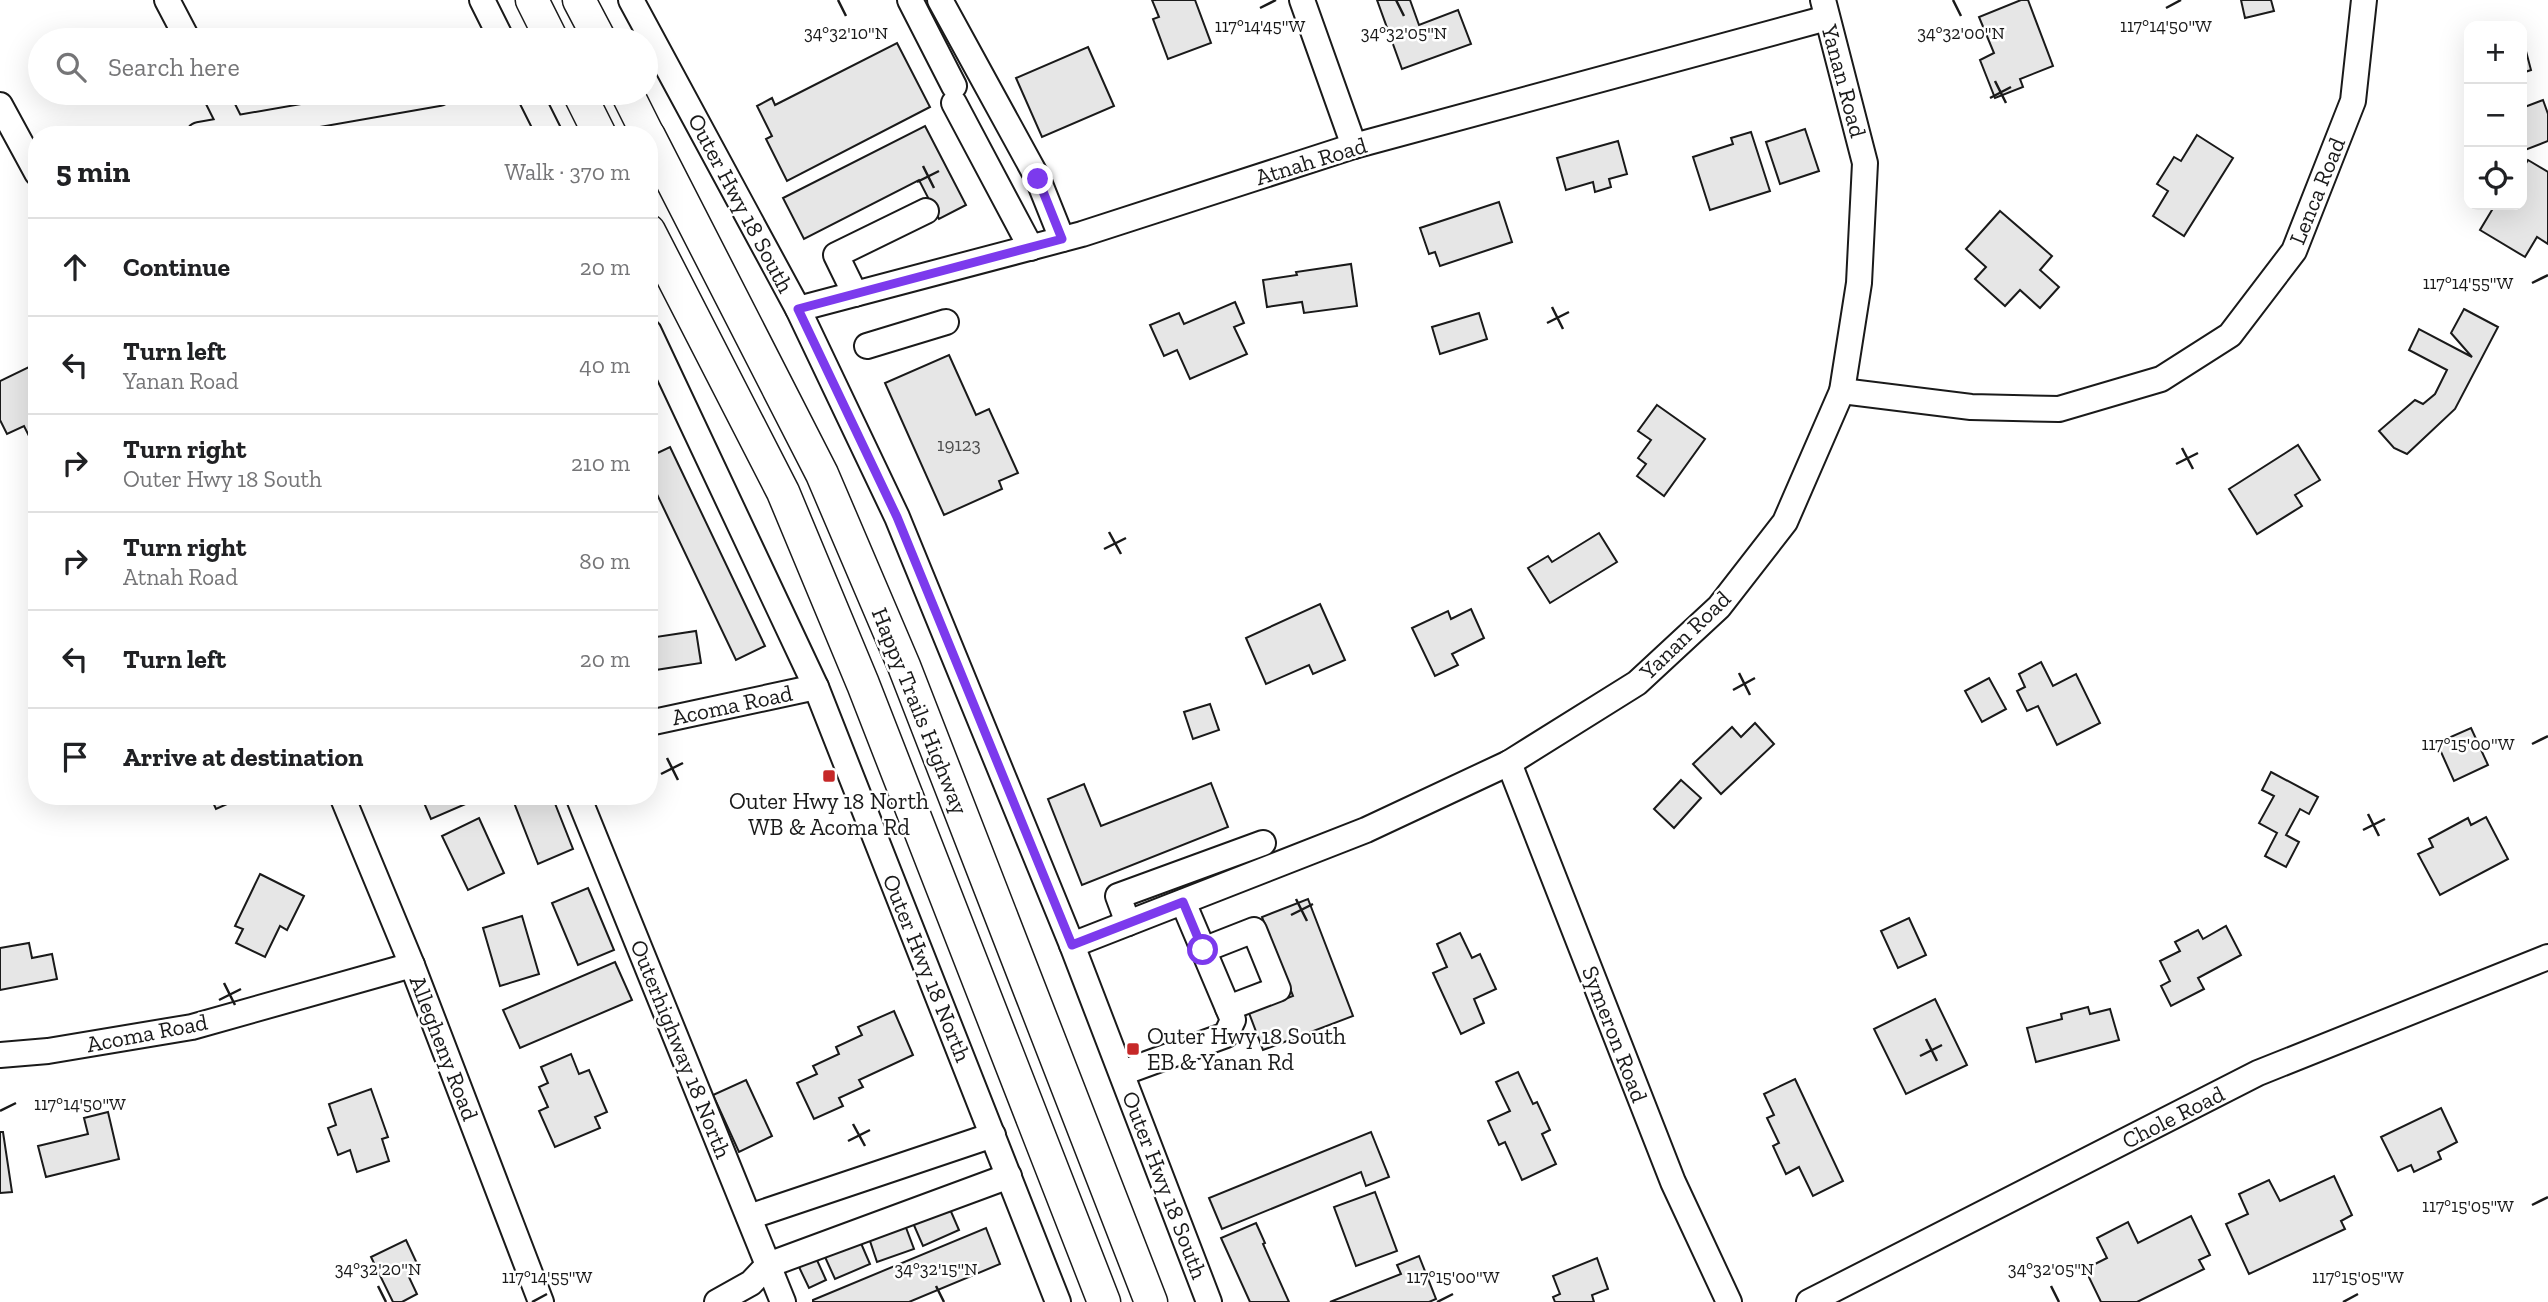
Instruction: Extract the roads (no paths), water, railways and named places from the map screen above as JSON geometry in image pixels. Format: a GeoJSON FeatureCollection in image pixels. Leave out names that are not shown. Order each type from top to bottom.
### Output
{"type":"FeatureCollection","features":[{"type":"Feature","properties":{"kind":"main road"},"geometry":{"type":"LineString","coordinates":[[532,0],[546,28]]}},
{"type":"Feature","properties":{"kind":"main road"},"geometry":{"type":"LineString","coordinates":[[579,0],[594,28]]}},
{"type":"Feature","properties":{"kind":"main road"},"geometry":{"type":"LineString","coordinates":[[585,105],[596,126]]}},
{"type":"Feature","properties":{"kind":"main road","name":"Happy Trails Highway"},"geometry":{"type":"LineString","coordinates":[[633,105],[644,126]]}},
{"type":"Feature","properties":{"kind":"main road","name":"Happy Trails Highway"},"geometry":{"type":"LineString","coordinates":[[658,154],[822,474],[904,666],[1151,1302]]}},
{"type":"Feature","properties":{"kind":"main road","name":"Happy Trails Highway"},"geometry":{"type":"LineString","coordinates":[[658,248],[783,492],[863,684],[1104,1302]]}},
{"type":"Feature","properties":{"kind":"street"},"geometry":{"type":"LineString","coordinates":[[167,0],[182,28]]}},
{"type":"Feature","properties":{"kind":"street"},"geometry":{"type":"LineString","coordinates":[[482,0],[496,28]]}},
{"type":"Feature","properties":{"kind":"street","name":"Outer Hwy 18 South"},"geometry":{"type":"LineString","coordinates":[[631,0],[646,28]]}},
{"type":"Feature","properties":{"kind":"street"},"geometry":{"type":"LineString","coordinates":[[910,0],[954,95],[1031,248]]}},
{"type":"Feature","properties":{"kind":"street"},"geometry":{"type":"LineString","coordinates":[[940,0],[1038,179],[1062,239]]}},
{"type":"Feature","properties":{"kind":"street"},"geometry":{"type":"LineString","coordinates":[[1302,0],[1354,146]]}},
{"type":"Feature","properties":{"kind":"street","name":"Lenca Road"},"geometry":{"type":"LineString","coordinates":[[1842,391],[1971,407],[2059,409],[2161,379],[2230,335],[2294,251],[2353,101],[2364,0]]}},
{"type":"Feature","properties":{"kind":"street","name":"Atnah Road"},"geometry":{"type":"LineString","coordinates":[[798,309],[1062,239],[1354,146],[1825,9]]}},
{"type":"Feature","properties":{"kind":"street","name":"Yanan Road"},"geometry":{"type":"LineString","coordinates":[[1072,945],[1366,830],[1509,763],[1637,683],[1719,607],[1785,522],[1842,391],[1859,283],[1865,163],[1825,9]]}},
{"type":"Feature","properties":{"kind":"street","name":"Outer Hwy 18 South"},"geometry":{"type":"LineString","coordinates":[[658,50],[798,309],[897,517],[1072,945],[1209,1302]]}},
{"type":"Feature","properties":{"kind":"street"},"geometry":{"type":"LineString","coordinates":[[0,105],[28,156]]}},
{"type":"Feature","properties":{"kind":"street"},"geometry":{"type":"LineString","coordinates":[[221,105],[232,126]]}},
{"type":"Feature","properties":{"kind":"street"},"geometry":{"type":"LineString","coordinates":[[261,126],[374,105]]}},
{"type":"Feature","properties":{"kind":"street"},"geometry":{"type":"LineString","coordinates":[[534,105],[545,126]]}},
{"type":"Feature","properties":{"kind":"street"},"geometry":{"type":"LineString","coordinates":[[855,294],[836,256],[926,211]]}},
{"type":"Feature","properties":{"kind":"street"},"geometry":{"type":"LineString","coordinates":[[867,346],[946,322]]}},
{"type":"Feature","properties":{"kind":"street","name":"Outer Hwy 18 North"},"geometry":{"type":"LineString","coordinates":[[658,351],[816,687],[1058,1302]]}},
{"type":"Feature","properties":{"kind":"street","name":"Acoma Road"},"geometry":{"type":"LineString","coordinates":[[658,721],[816,687]]}},
{"type":"Feature","properties":{"kind":"street","name":"Symeron Road"},"geometry":{"type":"LineString","coordinates":[[1509,763],[1673,1182],[1729,1302]]}},
{"type":"Feature","properties":{"kind":"street","name":"Allegheny Road"},"geometry":{"type":"LineString","coordinates":[[346,805],[412,965],[541,1302]]}},
{"type":"Feature","properties":{"kind":"street","name":"Outerhighway 18 North"},"geometry":{"type":"LineString","coordinates":[[582,805],[783,1302]]}},
{"type":"Feature","properties":{"kind":"street"},"geometry":{"type":"LineString","coordinates":[[1128,923],[1118,896],[1263,843]]}},
{"type":"Feature","properties":{"kind":"street"},"geometry":{"type":"LineString","coordinates":[[1122,1073],[1226,1035],[1233,1020],[1183,902]]}},
{"type":"Feature","properties":{"kind":"street"},"geometry":{"type":"LineString","coordinates":[[1203,950],[1254,930],[1278,989],[1228,1008]]}},
{"type":"Feature","properties":{"kind":"street","name":"Chole Road"},"geometry":{"type":"LineString","coordinates":[[1809,1302],[2258,1073],[2548,957]]}},
{"type":"Feature","properties":{"kind":"street","name":"Acoma Road"},"geometry":{"type":"LineString","coordinates":[[0,1055],[48,1051],[192,1027],[412,965]]}},
{"type":"Feature","properties":{"kind":"street"},"geometry":{"type":"LineString","coordinates":[[749,1217],[993,1135]]}},
{"type":"Feature","properties":{"kind":"street"},"geometry":{"type":"LineString","coordinates":[[717,1302],[751,1283],[768,1265],[1009,1176]]}},
{"type":"Feature","properties":{"kind":"place","name":"Outer Hwy 18 North WB & Acoma Rd"},"geometry":{"type":"Point","coordinates":[829,776]}},
{"type":"Feature","properties":{"kind":"place","name":"Outer Hwy 18 South EB & Yanan Rd"},"geometry":{"type":"Point","coordinates":[1133,1049]}}]}
